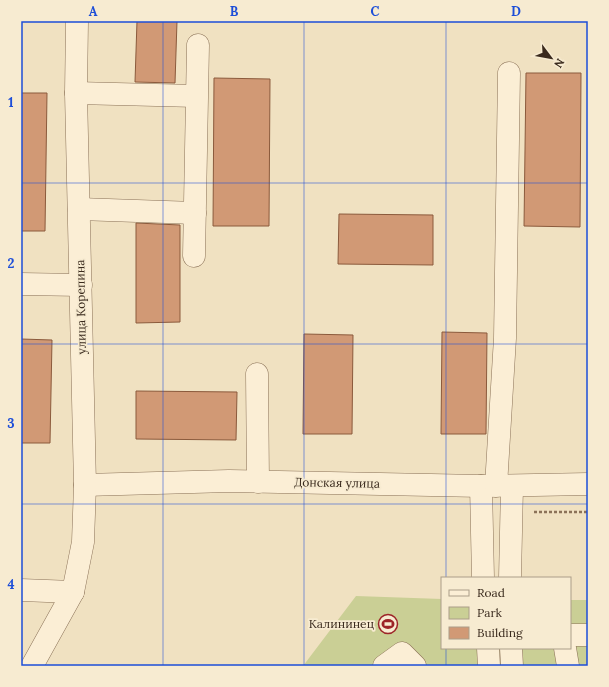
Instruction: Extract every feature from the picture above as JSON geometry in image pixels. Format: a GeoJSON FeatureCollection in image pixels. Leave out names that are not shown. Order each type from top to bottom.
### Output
{"type":"FeatureCollection","features":[{"type":"Feature","properties":{"kind":"street","name":"улица Корепина"},"geometry":{"type":"LineString","coordinates":[[31,659],[74,592],[83,542],[85,485],[76,93],[77,21]]}},
{"type":"Feature","properties":{"kind":"street"},"geometry":{"type":"LineString","coordinates":[[194,256],[198,45]]}},
{"type":"Feature","properties":{"kind":"street"},"geometry":{"type":"LineString","coordinates":[[483,577],[497,486],[505,338],[508,73]]}},
{"type":"Feature","properties":{"kind":"street"},"geometry":{"type":"LineString","coordinates":[[76,93],[196,96]]}},
{"type":"Feature","properties":{"kind":"street"},"geometry":{"type":"LineString","coordinates":[[79,209],[195,213]]}},
{"type":"Feature","properties":{"kind":"street"},"geometry":{"type":"LineString","coordinates":[[21,284],[81,285]]}},
{"type":"Feature","properties":{"kind":"street"},"geometry":{"type":"LineString","coordinates":[[258,374],[258,482]]}},
{"type":"Feature","properties":{"kind":"street","name":"Донская улица"},"geometry":{"type":"LineString","coordinates":[[85,485],[258,482],[497,486],[588,484]]}},
{"type":"Feature","properties":{"kind":"street"},"geometry":{"type":"LineString","coordinates":[[497,486],[512,512],[510,577]]}},
{"type":"Feature","properties":{"kind":"street"},"geometry":{"type":"LineString","coordinates":[[21,590],[74,592]]}},
{"type":"Feature","properties":{"kind":"street"},"geometry":{"type":"LineString","coordinates":[[571,635],[588,635]]}},
{"type":"Feature","properties":{"kind":"street"},"geometry":{"type":"LineString","coordinates":[[488,649],[489,666]]}},
{"type":"Feature","properties":{"kind":"street"},"geometry":{"type":"LineString","coordinates":[[512,649],[512,666]]}},
{"type":"Feature","properties":{"kind":"street"},"geometry":{"type":"LineString","coordinates":[[565,649],[568,666]]}},
{"type":"Feature","properties":{"kind":"street"},"geometry":{"type":"LineString","coordinates":[[384,666],[402,653],[415,666]]}},
{"type":"Feature","properties":{"kind":"path"},"geometry":{"type":"LineString","coordinates":[[512,512],[588,512]]}},
{"type":"Feature","properties":{"kind":"green space","name":"Калининец"},"geometry":{"type":"Polygon","coordinates":[[[356,596],[441,599],[441,649],[571,649],[571,600],[588,600],[588,666],[303,666],[356,596]]]}},
{"type":"Feature","properties":{"kind":"building"},"geometry":{"type":"Polygon","coordinates":[[[137,21],[177,21],[175,83],[135,82],[137,21]]]}},
{"type":"Feature","properties":{"kind":"building"},"geometry":{"type":"Polygon","coordinates":[[[526,73],[581,73],[580,227],[524,226],[526,73]]]}},
{"type":"Feature","properties":{"kind":"building"},"geometry":{"type":"Polygon","coordinates":[[[214,78],[270,79],[269,226],[213,226],[214,78]]]}},
{"type":"Feature","properties":{"kind":"building"},"geometry":{"type":"Polygon","coordinates":[[[21,93],[47,93],[45,231],[21,231],[21,93]]]}},
{"type":"Feature","properties":{"kind":"building"},"geometry":{"type":"Polygon","coordinates":[[[339,214],[433,215],[433,265],[338,264],[339,214]]]}},
{"type":"Feature","properties":{"kind":"building"},"geometry":{"type":"Polygon","coordinates":[[[136,223],[180,225],[180,322],[136,323],[136,223]]]}},
{"type":"Feature","properties":{"kind":"building"},"geometry":{"type":"Polygon","coordinates":[[[442,332],[487,333],[486,434],[441,434],[442,332]]]}},
{"type":"Feature","properties":{"kind":"building"},"geometry":{"type":"Polygon","coordinates":[[[304,334],[353,335],[352,434],[303,434],[304,334]]]}},
{"type":"Feature","properties":{"kind":"building"},"geometry":{"type":"Polygon","coordinates":[[[21,339],[52,340],[50,443],[21,443],[21,339]]]}},
{"type":"Feature","properties":{"kind":"building"},"geometry":{"type":"Polygon","coordinates":[[[136,391],[237,392],[236,440],[136,439],[136,391]]]}},
{"type":"Feature","properties":{"kind":"place","name":"Калининец"},"geometry":{"type":"Point","coordinates":[388,624]}}]}
